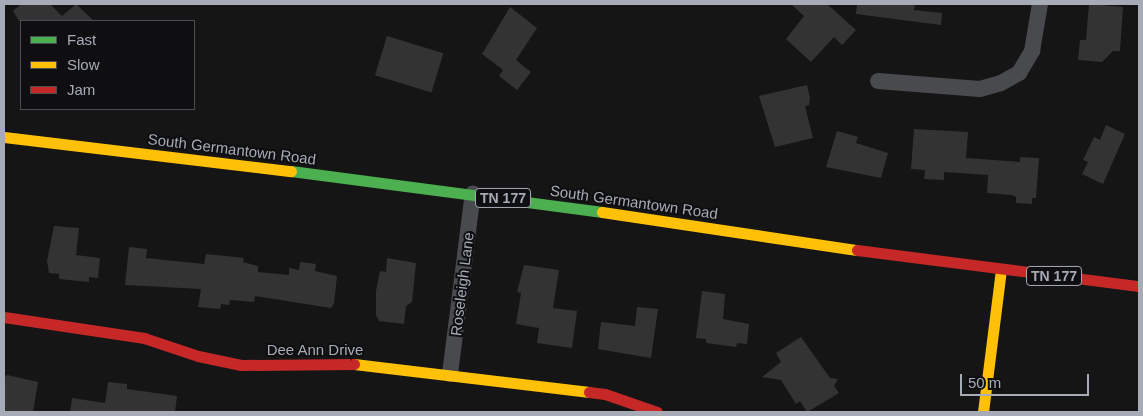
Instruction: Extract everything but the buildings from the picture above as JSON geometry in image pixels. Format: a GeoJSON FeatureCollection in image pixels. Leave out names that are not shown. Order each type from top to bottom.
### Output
{"type":"FeatureCollection","features":[{"type":"Feature","properties":{"kind":"main road","name":"South Germantown Road"},"geometry":{"type":"LineString","coordinates":[[4,137],[473,193],[1001,270],[1139,286]]}},
{"type":"Feature","properties":{"kind":"main road"},"geometry":{"type":"LineString","coordinates":[[983,412],[1001,270]]}},
{"type":"Feature","properties":{"kind":"main road","name":"Dee Ann Drive"},"geometry":{"type":"LineString","coordinates":[[4,317],[144,338],[198,356],[241,364],[337,362],[450,374],[605,394],[657,412]]}},
{"type":"Feature","properties":{"kind":"street"},"geometry":{"type":"LineString","coordinates":[[878,81],[980,88],[1001,83],[1019,73],[1036,38],[1040,4]]}},
{"type":"Feature","properties":{"kind":"street","name":"Roseleigh Lane"},"geometry":{"type":"LineString","coordinates":[[450,374],[473,193]]}},
{"type":"Feature","properties":{"kind":"traffic: fast"},"geometry":{"type":"LineString","coordinates":[[291,171],[602,212]]}},
{"type":"Feature","properties":{"kind":"traffic: slow"},"geometry":{"type":"LineString","coordinates":[[4,137],[291,171]]}},
{"type":"Feature","properties":{"kind":"traffic: slow"},"geometry":{"type":"LineString","coordinates":[[602,212],[857,250]]}},
{"type":"Feature","properties":{"kind":"traffic: slow"},"geometry":{"type":"LineString","coordinates":[[983,412],[1001,270]]}},
{"type":"Feature","properties":{"kind":"traffic: slow"},"geometry":{"type":"LineString","coordinates":[[354,364],[589,392]]}},
{"type":"Feature","properties":{"kind":"traffic: jam"},"geometry":{"type":"LineString","coordinates":[[857,250],[1139,286]]}},
{"type":"Feature","properties":{"kind":"traffic: jam"},"geometry":{"type":"LineString","coordinates":[[4,317],[144,338],[198,356],[241,365],[354,364]]}},
{"type":"Feature","properties":{"kind":"traffic: jam"},"geometry":{"type":"LineString","coordinates":[[589,392],[605,394],[657,412]]}}]}
